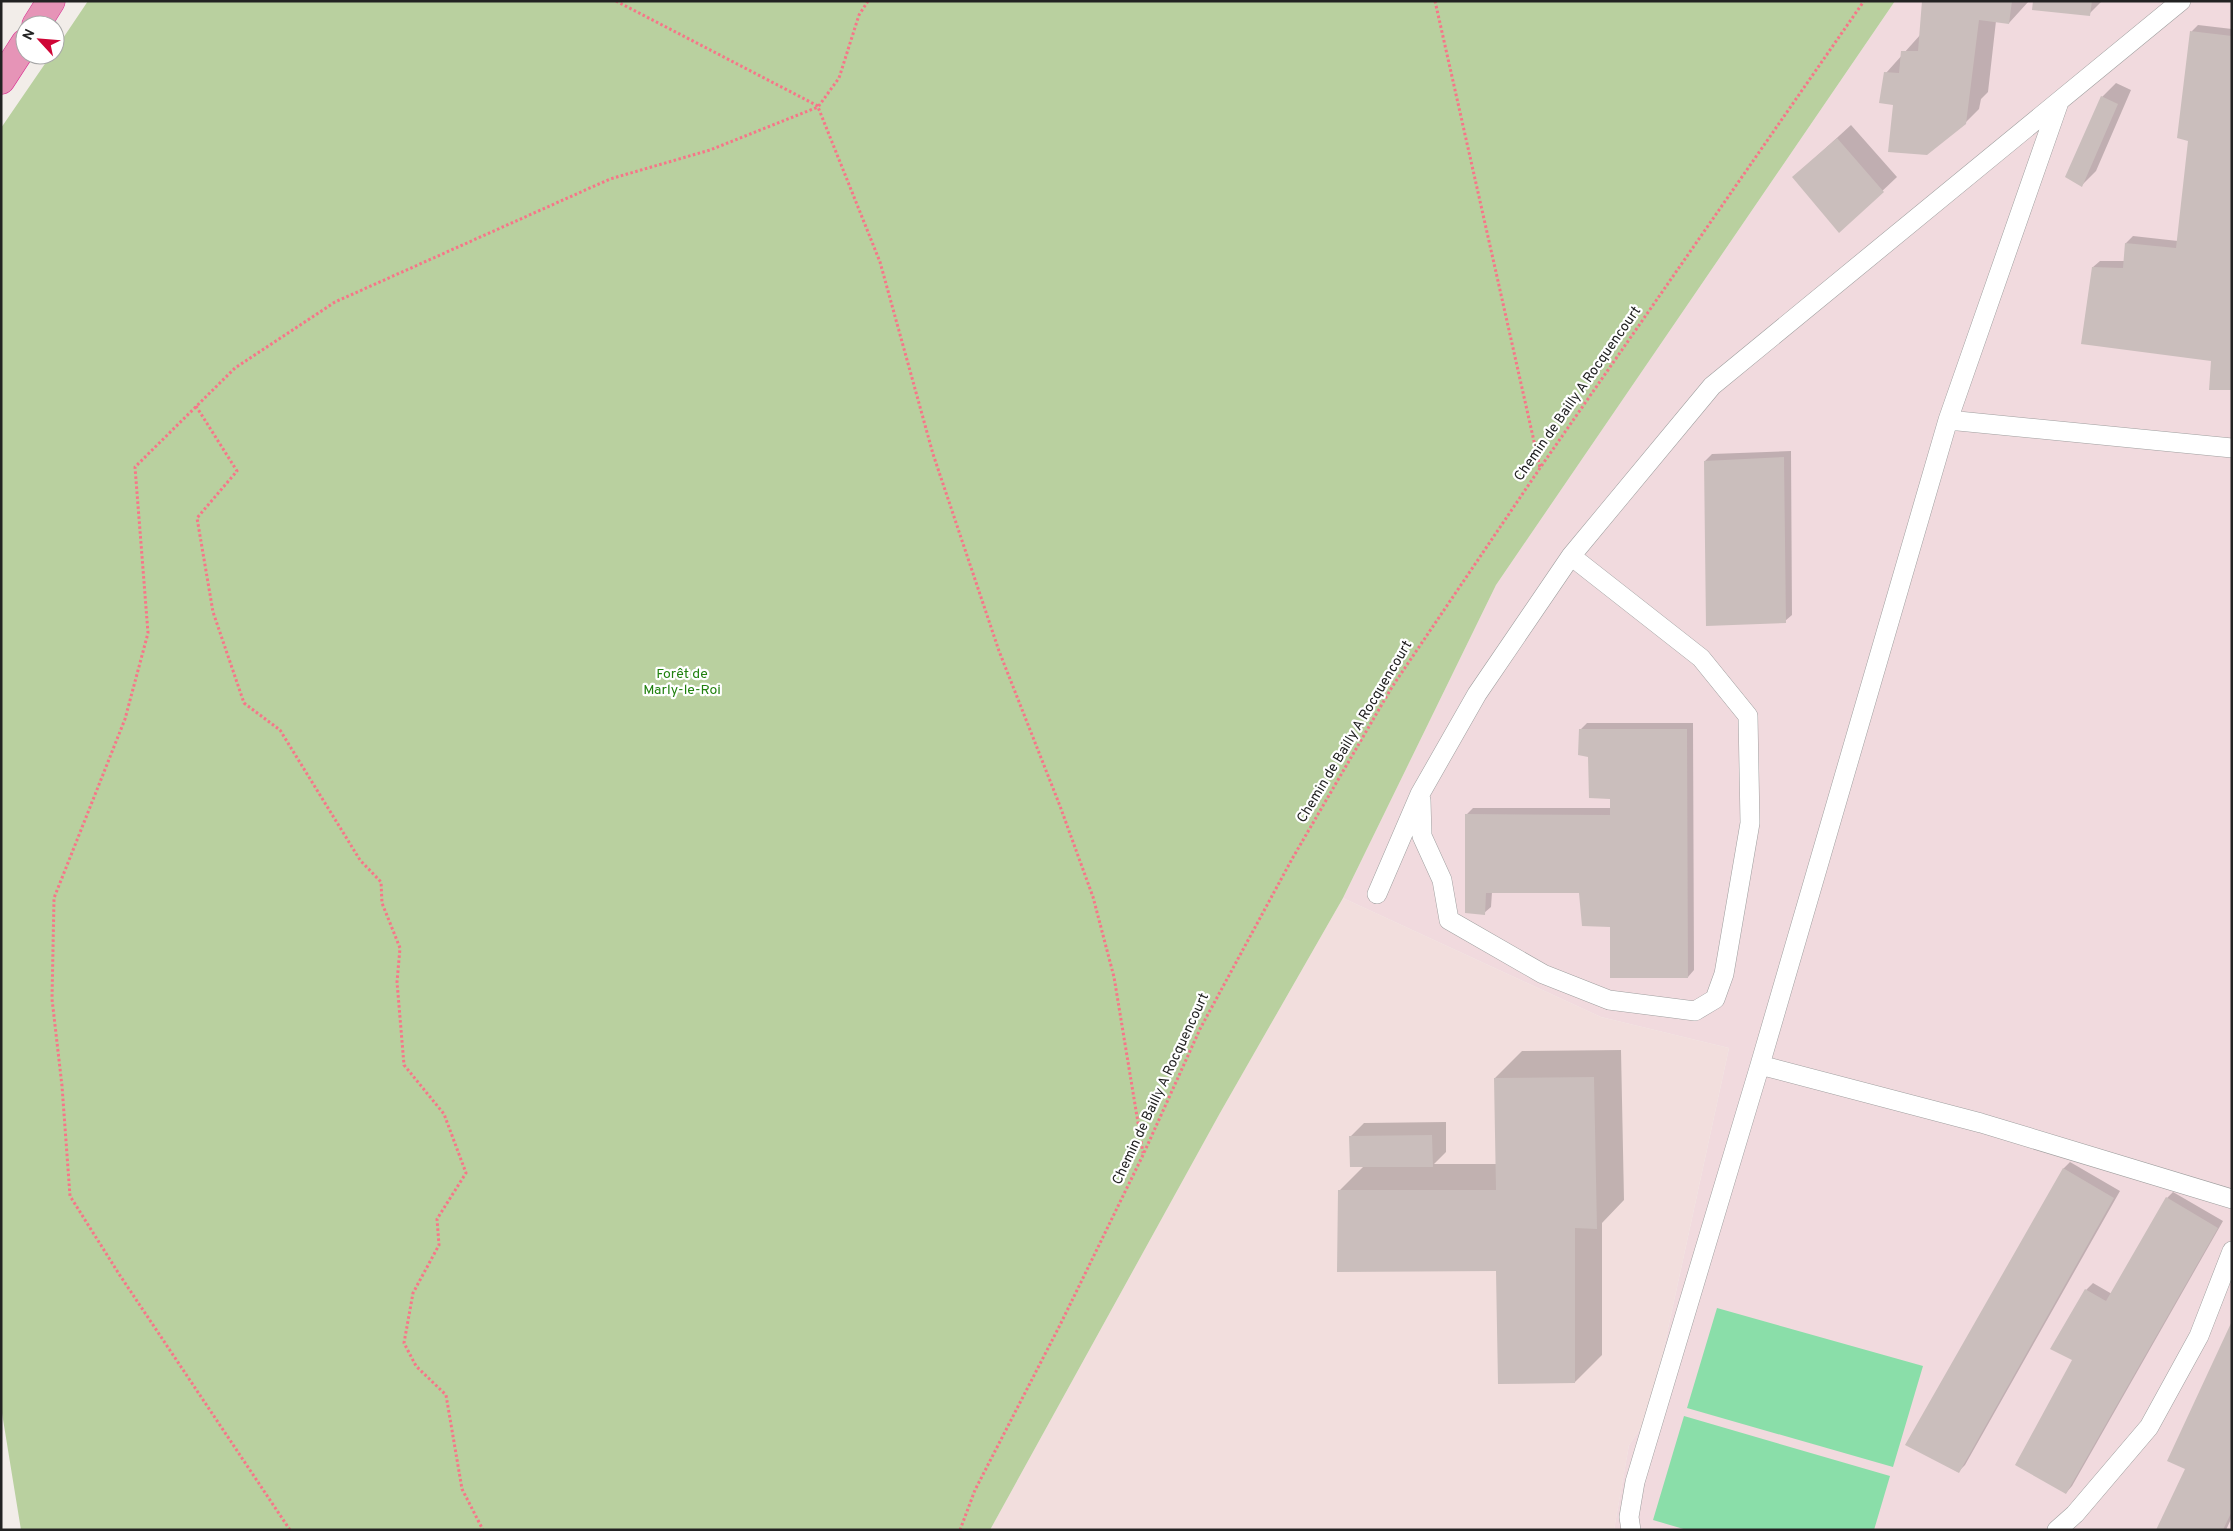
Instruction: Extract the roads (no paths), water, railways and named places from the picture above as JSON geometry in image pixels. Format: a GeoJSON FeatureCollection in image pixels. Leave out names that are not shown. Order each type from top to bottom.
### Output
{"type":"FeatureCollection","features":[{"type":"Feature","properties":{"kind":"highway"},"geometry":{"type":"LineString","coordinates":[[42,15],[51,1]]}},
{"type":"Feature","properties":{"kind":"highway"},"geometry":{"type":"LineString","coordinates":[[1,80],[15,58]]}},
{"type":"Feature","properties":{"kind":"lane"},"geometry":{"type":"LineString","coordinates":[[1377,894],[1420,794],[1477,694],[1571,556],[1712,386],[2181,1]]}},
{"type":"Feature","properties":{"kind":"lane"},"geometry":{"type":"LineString","coordinates":[[1631,1530],[1629,1517],[1635,1482],[1760,1065],[1948,420],[2059,102]]}},
{"type":"Feature","properties":{"kind":"lane"},"geometry":{"type":"LineString","coordinates":[[1948,420],[2232,448]]}},
{"type":"Feature","properties":{"kind":"lane"},"geometry":{"type":"LineString","coordinates":[[1420,794],[1422,836],[1442,880],[1448,920],[1543,974],[1609,1000],[1695,1011],[1715,999],[1724,974],[1750,823],[1748,716],[1701,658],[1571,556]]}},
{"type":"Feature","properties":{"kind":"lane"},"geometry":{"type":"LineString","coordinates":[[1760,1065],[1981,1123],[2232,1199]]}},
{"type":"Feature","properties":{"kind":"lane"},"geometry":{"type":"LineString","coordinates":[[2066,1527],[2149,1427],[2199,1336],[2232,1251]]}},
{"type":"Feature","properties":{"kind":"park label","name":"Forêt de Marly-le-Roi"},"geometry":{"type":"Point","coordinates":[682,682]}}]}
